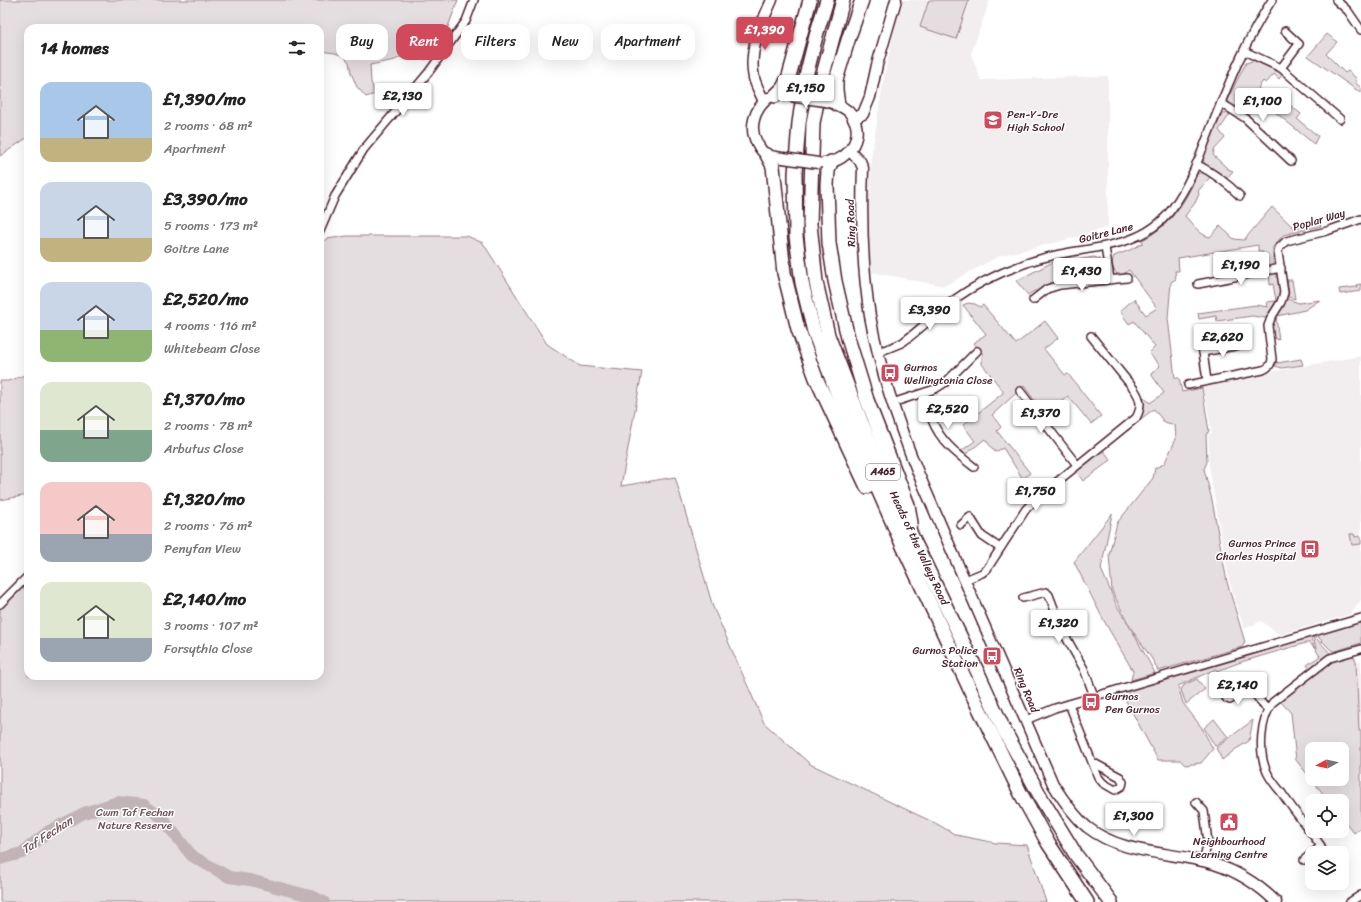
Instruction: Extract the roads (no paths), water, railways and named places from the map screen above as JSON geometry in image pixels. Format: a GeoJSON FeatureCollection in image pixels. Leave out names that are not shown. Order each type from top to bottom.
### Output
{"type":"FeatureCollection","features":[{"type":"Feature","properties":{"kind":"highway"},"geometry":{"type":"LineString","coordinates":[[769,99],[784,88],[789,76],[810,0]]}},
{"type":"Feature","properties":{"kind":"highway","name":"Heads of the Valleys Road"},"geometry":{"type":"LineString","coordinates":[[827,0],[816,32],[806,76],[799,123],[795,174],[796,236],[802,283],[814,332],[844,412],[908,542],[980,677],[1004,730],[1043,801],[1076,855],[1111,902]]}},
{"type":"Feature","properties":{"kind":"highway","name":"Heads of the Valleys Road"},"geometry":{"type":"LineString","coordinates":[[843,0],[821,82],[813,123],[810,224],[816,282],[828,335],[842,374],[877,458],[908,542],[974,698],[1021,794],[1048,843],[1087,902]]}},
{"type":"Feature","properties":{"kind":"highway"},"geometry":{"type":"LineString","coordinates":[[838,105],[836,80],[862,0]]}},
{"type":"Feature","properties":{"kind":"highway"},"geometry":{"type":"LineString","coordinates":[[767,154],[773,166],[784,272],[798,329],[816,378],[885,524],[908,542]]}},
{"type":"Feature","properties":{"kind":"highway"},"geometry":{"type":"LineString","coordinates":[[824,162],[828,171],[827,192],[829,243],[835,281],[848,338],[867,400],[908,505],[908,542]]}},
{"type":"Feature","properties":{"kind":"street"},"geometry":{"type":"LineString","coordinates":[[324,222],[335,196],[364,149],[428,73],[466,21],[474,0]]}},
{"type":"Feature","properties":{"kind":"street"},"geometry":{"type":"LineString","coordinates":[[769,99],[754,78],[753,54],[761,23],[772,0]]}},
{"type":"Feature","properties":{"kind":"street"},"geometry":{"type":"LineString","coordinates":[[853,119],[864,114],[896,0]]}},
{"type":"Feature","properties":{"kind":"street","name":"Goitre Lane"},"geometry":{"type":"LineString","coordinates":[[878,352],[902,342],[954,300],[1001,273],[1020,265],[1046,258],[1105,247],[1134,239],[1163,219],[1172,209],[1196,164],[1244,51],[1258,23],[1272,0]]}},
{"type":"Feature","properties":{"kind":"street"},"geometry":{"type":"LineString","coordinates":[[1336,0],[1348,11],[1361,30]]}},
{"type":"Feature","properties":{"kind":"street"},"geometry":{"type":"LineString","coordinates":[[1280,68],[1299,44],[1285,31]]}},
{"type":"Feature","properties":{"kind":"street"},"geometry":{"type":"LineString","coordinates":[[1244,51],[1280,68],[1340,119]]}},
{"type":"Feature","properties":{"kind":"street"},"geometry":{"type":"LineString","coordinates":[[790,96],[825,101],[838,105],[848,111],[853,119],[856,134],[854,144],[850,151],[844,156],[824,162],[783,158],[767,154],[759,148],[753,133],[753,122],[757,111],[769,99],[790,96]]}},
{"type":"Feature","properties":{"kind":"street"},"geometry":{"type":"LineString","coordinates":[[1221,103],[1245,118],[1291,161]]}},
{"type":"Feature","properties":{"kind":"street","name":"Ring Road"},"geometry":{"type":"LineString","coordinates":[[850,151],[860,161],[862,168],[862,234],[870,316],[892,403],[902,434],[1053,784],[1063,801],[1087,826],[1101,835],[1120,845],[1213,864],[1238,874],[1262,888],[1276,902]]}},
{"type":"Feature","properties":{"kind":"street"},"geometry":{"type":"LineString","coordinates":[[1196,164],[1212,171],[1240,196]]}},
{"type":"Feature","properties":{"kind":"street","name":"Poplar Way"},"geometry":{"type":"LineString","coordinates":[[1188,385],[1264,370],[1271,365],[1272,352],[1268,326],[1271,318],[1282,302],[1284,293],[1279,248],[1286,241],[1327,231],[1361,219]]}},
{"type":"Feature","properties":{"kind":"street"},"geometry":{"type":"LineString","coordinates":[[1105,247],[1110,279]]}},
{"type":"Feature","properties":{"kind":"street"},"geometry":{"type":"LineString","coordinates":[[1198,284],[1281,268]]}},
{"type":"Feature","properties":{"kind":"street"},"geometry":{"type":"LineString","coordinates":[[1033,300],[1047,289],[1060,285],[1127,278]]}},
{"type":"Feature","properties":{"kind":"street"},"geometry":{"type":"LineString","coordinates":[[965,580],[982,573],[987,568],[1032,503],[1136,418],[1140,411],[1139,397],[1134,389],[1091,336]]}},
{"type":"Feature","properties":{"kind":"street"},"geometry":{"type":"LineString","coordinates":[[1201,338],[1207,381]]}},
{"type":"Feature","properties":{"kind":"street"},"geometry":{"type":"LineString","coordinates":[[1203,352],[1240,345]]}},
{"type":"Feature","properties":{"kind":"street"},"geometry":{"type":"LineString","coordinates":[[892,403],[935,389],[946,382],[977,351]]}},
{"type":"Feature","properties":{"kind":"street"},"geometry":{"type":"LineString","coordinates":[[1020,391],[1077,465]]}},
{"type":"Feature","properties":{"kind":"street"},"geometry":{"type":"LineString","coordinates":[[924,393],[932,421],[938,433],[955,453],[974,467]]}},
{"type":"Feature","properties":{"kind":"street"},"geometry":{"type":"LineString","coordinates":[[961,524],[970,516],[982,536],[1000,548]]}},
{"type":"Feature","properties":{"kind":"street"},"geometry":{"type":"LineString","coordinates":[[0,604],[24,580]]}},
{"type":"Feature","properties":{"kind":"street"},"geometry":{"type":"LineString","coordinates":[[1023,598],[1041,592],[1046,592],[1049,594],[1063,632],[1084,669],[1094,696]]}},
{"type":"Feature","properties":{"kind":"street"},"geometry":{"type":"LineString","coordinates":[[1026,720],[1055,708],[1094,696],[1361,618]]}},
{"type":"Feature","properties":{"kind":"street"},"geometry":{"type":"LineString","coordinates":[[1321,846],[1288,802],[1266,769],[1261,745],[1261,737],[1268,708],[1273,702],[1330,658],[1361,649]]}},
{"type":"Feature","properties":{"kind":"street"},"geometry":{"type":"LineString","coordinates":[[1218,687],[1227,699],[1230,700],[1242,691],[1249,689],[1252,690],[1264,706],[1268,708]]}},
{"type":"Feature","properties":{"kind":"street"},"geometry":{"type":"LineString","coordinates":[[1069,704],[1092,762]]}},
{"type":"Feature","properties":{"kind":"street"},"geometry":{"type":"LineString","coordinates":[[1196,802],[1204,811],[1208,842],[1203,861]]}},
{"type":"Feature","properties":{"kind":"street"},"geometry":{"type":"LineString","coordinates":[[1350,902],[1361,895]]}},
{"type":"Feature","properties":{"kind":"waterway","name":"Taf Fechan"},"geometry":{"type":"LineString","coordinates":[[0,859],[22,853],[49,831],[84,813],[118,802],[144,805],[162,818],[192,856],[229,877],[250,880],[314,897],[324,902]]}},
{"type":"Feature","properties":{"kind":"place","name":"Pen-Y-Dre High School"},"geometry":{"type":"Point","coordinates":[993,120]}},
{"type":"Feature","properties":{"kind":"place","name":"Gurnos Wellingtonia Close"},"geometry":{"type":"Point","coordinates":[890,373]}},
{"type":"Feature","properties":{"kind":"place","name":"Gurnos Prince Charles Hospital"},"geometry":{"type":"Point","coordinates":[1310,549]}},
{"type":"Feature","properties":{"kind":"place","name":"Gurnos Police Station"},"geometry":{"type":"Point","coordinates":[992,656]}},
{"type":"Feature","properties":{"kind":"place","name":"Gurnos Pen Gurnos"},"geometry":{"type":"Point","coordinates":[1091,702]}},
{"type":"Feature","properties":{"kind":"place","name":"Neighbourhood Learning Centre"},"geometry":{"type":"Point","coordinates":[1229,822]}},
{"type":"Feature","properties":{"kind":"park label","name":"Cwm Taf Fechan Nature Reserve"},"geometry":{"type":"Point","coordinates":[135,818]}}]}
